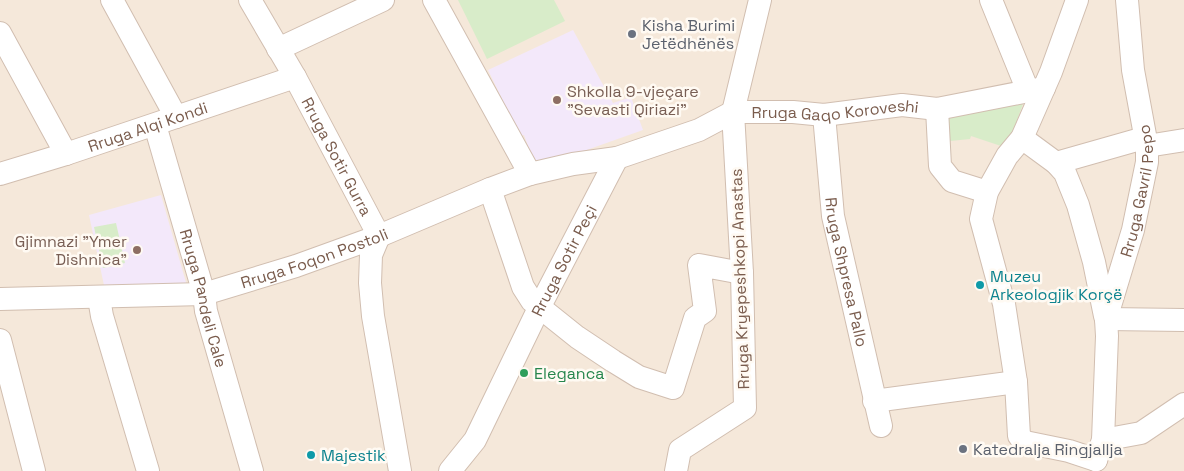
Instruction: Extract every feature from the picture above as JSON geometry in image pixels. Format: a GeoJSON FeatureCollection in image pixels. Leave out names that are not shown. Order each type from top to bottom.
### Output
{"type":"FeatureCollection","features":[{"type":"Feature","properties":{"kind":"street"},"geometry":{"type":"LineString","coordinates":[[112,0],[176,117]]}},
{"type":"Feature","properties":{"kind":"street","name":"Rruga Sotir Gurra"},"geometry":{"type":"LineString","coordinates":[[250,0],[295,77],[378,236]]}},
{"type":"Feature","properties":{"kind":"street"},"geometry":{"type":"LineString","coordinates":[[278,49],[383,0]]}},
{"type":"Feature","properties":{"kind":"street"},"geometry":{"type":"LineString","coordinates":[[434,0],[530,174]]}},
{"type":"Feature","properties":{"kind":"street","name":"Rruga Kryepeshkopi Anastas"},"geometry":{"type":"LineString","coordinates":[[676,471],[680,450],[745,408],[742,272],[732,112],[760,0]]}},
{"type":"Feature","properties":{"kind":"street"},"geometry":{"type":"LineString","coordinates":[[991,0],[1036,90]]}},
{"type":"Feature","properties":{"kind":"street"},"geometry":{"type":"LineString","coordinates":[[1077,0],[1036,90],[1022,138],[1007,156],[987,192],[981,219],[1004,304],[1016,382],[1019,436],[1025,442],[1100,457],[1184,404]]}},
{"type":"Feature","properties":{"kind":"street","name":"Rruga Gavril Pepo"},"geometry":{"type":"LineString","coordinates":[[1100,457],[1108,336],[1106,319],[1133,230],[1147,162],[1146,142],[1133,70],[1127,0]]}},
{"type":"Feature","properties":{"kind":"street"},"geometry":{"type":"LineString","coordinates":[[3,45],[66,154]]}},
{"type":"Feature","properties":{"kind":"street","name":"Rruga Alqi Kondi"},"geometry":{"type":"LineString","coordinates":[[0,174],[66,154],[295,77]]}},
{"type":"Feature","properties":{"kind":"street","name":"Rruga Gaqo Koroveshi"},"geometry":{"type":"LineString","coordinates":[[732,112],[793,112],[824,115],[902,105],[936,110],[1036,90]]}},
{"type":"Feature","properties":{"kind":"street","name":"Rruga Gaqo Koroveshi"},"geometry":{"type":"LineString","coordinates":[[936,110],[940,166],[952,181],[987,192]]}},
{"type":"Feature","properties":{"kind":"street"},"geometry":{"type":"LineString","coordinates":[[617,158],[699,130],[732,112]]}},
{"type":"Feature","properties":{"kind":"street","name":"Rruga Shpresa Pallo"},"geometry":{"type":"LineString","coordinates":[[824,115],[833,216],[880,426]]}},
{"type":"Feature","properties":{"kind":"street","name":"Rruga Pandeli Cale"},"geometry":{"type":"LineString","coordinates":[[154,125],[204,294],[206,311],[252,471]]}},
{"type":"Feature","properties":{"kind":"street"},"geometry":{"type":"LineString","coordinates":[[1022,138],[1065,173],[1078,205],[1094,262],[1106,319],[1184,320]]}},
{"type":"Feature","properties":{"kind":"street"},"geometry":{"type":"LineString","coordinates":[[1056,164],[1146,142],[1184,140]]}},
{"type":"Feature","properties":{"kind":"street","name":"Rruga Foqon Postoli"},"geometry":{"type":"LineString","coordinates":[[0,299],[204,294],[296,266],[378,236],[530,174],[573,164],[617,158]]}},
{"type":"Feature","properties":{"kind":"street","name":"Rruga Sotir Peçi"},"geometry":{"type":"LineString","coordinates":[[450,471],[475,440],[539,308],[617,158]]}},
{"type":"Feature","properties":{"kind":"street"},"geometry":{"type":"LineString","coordinates":[[490,189],[523,287],[532,302],[577,338],[632,373],[673,388],[694,318],[705,311],[699,265],[742,272]]}},
{"type":"Feature","properties":{"kind":"street"},"geometry":{"type":"LineString","coordinates":[[378,236],[372,255],[370,292],[374,326],[400,471]]}},
{"type":"Feature","properties":{"kind":"street"},"geometry":{"type":"LineString","coordinates":[[99,298],[102,316],[148,471]]}},
{"type":"Feature","properties":{"kind":"street"},"geometry":{"type":"LineString","coordinates":[[0,340],[34,471]]}},
{"type":"Feature","properties":{"kind":"street"},"geometry":{"type":"LineString","coordinates":[[874,401],[1016,382]]}},
{"type":"Feature","properties":{"kind":"shaded area"},"geometry":{"type":"Polygon","coordinates":[[[0,0],[1184,0],[1184,471],[0,471],[0,0]]]}},
{"type":"Feature","properties":{"kind":"shaded area","name":"Shkolla 9-vjeçare \"Sevasti Qiriazi\""},"geometry":{"type":"Polygon","coordinates":[[[573,30],[613,103],[631,97],[643,130],[536,168],[524,135],[520,136],[488,70],[573,30]]]}},
{"type":"Feature","properties":{"kind":"shaded area","name":"Gjimnazi \"Ymer Dishnica\""},"geometry":{"type":"Polygon","coordinates":[[[161,195],[187,286],[105,290],[89,215],[161,195]]]}},
{"type":"Feature","properties":{"kind":"green space"},"geometry":{"type":"Polygon","coordinates":[[[458,0],[554,0],[565,21],[487,59],[458,0]]]}},
{"type":"Feature","properties":{"kind":"green space"},"geometry":{"type":"Polygon","coordinates":[[[1024,101],[1007,148],[971,136],[970,139],[950,141],[945,116],[1024,101]]]}},
{"type":"Feature","properties":{"kind":"green space"},"geometry":{"type":"Polygon","coordinates":[[[116,223],[125,263],[103,268],[94,227],[116,223]]]}},
{"type":"Feature","properties":{"kind":"place","name":"Kisha Burimi Jetëdhënës"},"geometry":{"type":"Point","coordinates":[632,34]}},
{"type":"Feature","properties":{"kind":"place","name":"Shkolla 9-vjeçare \"Sevasti Qiriazi\""},"geometry":{"type":"Point","coordinates":[557,100]}},
{"type":"Feature","properties":{"kind":"place","name":"Gjimnazi \"Ymer Dishnica\""},"geometry":{"type":"Point","coordinates":[137,250]}},
{"type":"Feature","properties":{"kind":"place","name":"Muzeu Arkeologjik Korçë"},"geometry":{"type":"Point","coordinates":[980,285]}},
{"type":"Feature","properties":{"kind":"place","name":"Eleganca"},"geometry":{"type":"Point","coordinates":[524,373]}},
{"type":"Feature","properties":{"kind":"place","name":"Katedralja Ringjallja"},"geometry":{"type":"Point","coordinates":[963,449]}},
{"type":"Feature","properties":{"kind":"place","name":"Majestik"},"geometry":{"type":"Point","coordinates":[311,455]}}]}
